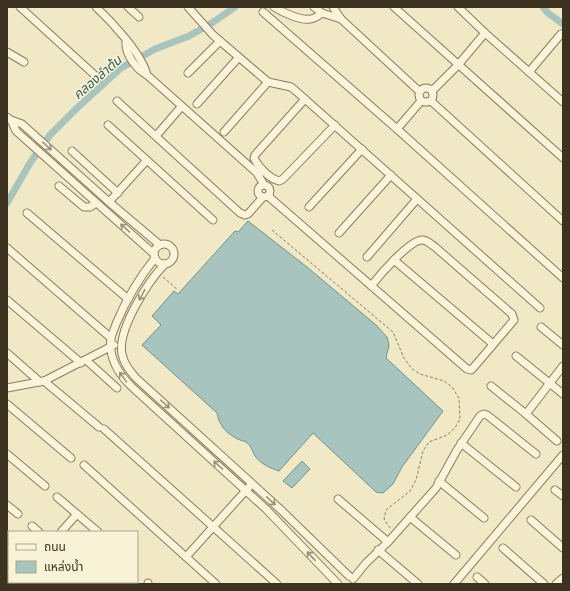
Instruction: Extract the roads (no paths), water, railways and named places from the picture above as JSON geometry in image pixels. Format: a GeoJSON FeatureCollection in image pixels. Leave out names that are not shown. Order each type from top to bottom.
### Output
{"type":"FeatureCollection","features":[{"type":"Feature","properties":{"kind":"street"},"geometry":{"type":"LineString","coordinates":[[20,7],[98,78]]}},
{"type":"Feature","properties":{"kind":"street"},"geometry":{"type":"LineString","coordinates":[[96,7],[114,26],[126,42],[144,72],[181,107],[257,173],[264,185],[260,186],[258,191],[259,195],[265,197],[467,369],[471,370],[474,367],[514,320],[512,314],[434,247],[423,240],[418,241],[394,260],[371,286]]}},
{"type":"Feature","properties":{"kind":"street"},"geometry":{"type":"LineString","coordinates":[[128,7],[139,17]]}},
{"type":"Feature","properties":{"kind":"street"},"geometry":{"type":"LineString","coordinates":[[188,7],[213,35],[268,82],[291,87],[540,308]]}},
{"type":"Feature","properties":{"kind":"street"},"geometry":{"type":"LineString","coordinates":[[274,7],[286,10],[303,19],[311,19],[322,13]]}},
{"type":"Feature","properties":{"kind":"street"},"geometry":{"type":"LineString","coordinates":[[314,7],[322,13],[342,19]]}},
{"type":"Feature","properties":{"kind":"street"},"geometry":{"type":"LineString","coordinates":[[333,7],[342,19],[420,92]]}},
{"type":"Feature","properties":{"kind":"street"},"geometry":{"type":"LineString","coordinates":[[394,7],[563,158]]}},
{"type":"Feature","properties":{"kind":"street"},"geometry":{"type":"LineString","coordinates":[[458,7],[563,102]]}},
{"type":"Feature","properties":{"kind":"street"},"geometry":{"type":"LineString","coordinates":[[263,12],[397,129],[563,278]]}},
{"type":"Feature","properties":{"kind":"street"},"geometry":{"type":"LineString","coordinates":[[432,90],[458,65],[485,33]]}},
{"type":"Feature","properties":{"kind":"street"},"geometry":{"type":"LineString","coordinates":[[529,72],[561,34]]}},
{"type":"Feature","properties":{"kind":"street"},"geometry":{"type":"LineString","coordinates":[[188,73],[220,41]]}},
{"type":"Feature","properties":{"kind":"street"},"geometry":{"type":"LineString","coordinates":[[7,52],[24,62]]}},
{"type":"Feature","properties":{"kind":"street"},"geometry":{"type":"LineString","coordinates":[[198,104],[239,57]]}},
{"type":"Feature","properties":{"kind":"street"},"geometry":{"type":"LineString","coordinates":[[224,132],[268,82]]}},
{"type":"Feature","properties":{"kind":"street"},"geometry":{"type":"LineString","coordinates":[[421,101],[419,96],[422,89],[427,88],[432,90]]}},
{"type":"Feature","properties":{"kind":"street"},"geometry":{"type":"LineString","coordinates":[[431,101],[434,96],[432,90]]}},
{"type":"Feature","properties":{"kind":"street"},"geometry":{"type":"LineString","coordinates":[[304,99],[255,155],[254,158],[257,164],[273,180],[279,181],[283,179],[335,125]]}},
{"type":"Feature","properties":{"kind":"street"},"geometry":{"type":"LineString","coordinates":[[117,100],[240,214],[248,214],[265,197]]}},
{"type":"Feature","properties":{"kind":"street"},"geometry":{"type":"LineString","coordinates":[[397,129],[421,101]]}},
{"type":"Feature","properties":{"kind":"street"},"geometry":{"type":"LineString","coordinates":[[421,101],[431,101]]}},
{"type":"Feature","properties":{"kind":"street"},"geometry":{"type":"LineString","coordinates":[[431,101],[563,222]]}},
{"type":"Feature","properties":{"kind":"street"},"geometry":{"type":"LineString","coordinates":[[156,136],[181,107]]}},
{"type":"Feature","properties":{"kind":"street"},"geometry":{"type":"LineString","coordinates":[[9,119],[22,124],[160,245],[163,244],[169,246],[173,251],[172,259],[157,272],[146,287],[126,328],[122,342],[122,355],[125,364],[130,371],[252,483],[352,580]]}},
{"type":"Feature","properties":{"kind":"street"},"geometry":{"type":"LineString","coordinates":[[9,119],[16,131],[154,256],[157,261],[165,264]]}},
{"type":"Feature","properties":{"kind":"street"},"geometry":{"type":"LineString","coordinates":[[108,125],[213,220]]}},
{"type":"Feature","properties":{"kind":"street"},"geometry":{"type":"LineString","coordinates":[[309,207],[362,149]]}},
{"type":"Feature","properties":{"kind":"street"},"geometry":{"type":"LineString","coordinates":[[72,151],[118,193]]}},
{"type":"Feature","properties":{"kind":"street"},"geometry":{"type":"LineString","coordinates":[[110,202],[147,160]]}},
{"type":"Feature","properties":{"kind":"street"},"geometry":{"type":"LineString","coordinates":[[339,233],[391,175]]}},
{"type":"Feature","properties":{"kind":"street"},"geometry":{"type":"LineString","coordinates":[[75,184],[81,176]]}},
{"type":"Feature","properties":{"kind":"street"},"geometry":{"type":"LineString","coordinates":[[59,186],[84,207],[90,207],[96,203]]}},
{"type":"Feature","properties":{"kind":"street"},"geometry":{"type":"LineString","coordinates":[[367,258],[417,199]]}},
{"type":"Feature","properties":{"kind":"street"},"geometry":{"type":"LineString","coordinates":[[26,213],[128,299]]}},
{"type":"Feature","properties":{"kind":"street"},"geometry":{"type":"LineString","coordinates":[[160,245],[156,248],[154,256],[120,314],[111,338],[111,347],[116,366],[124,380],[266,509],[338,584],[341,578],[352,580]]}},
{"type":"Feature","properties":{"kind":"street"},"geometry":{"type":"LineString","coordinates":[[7,248],[111,338]]}},
{"type":"Feature","properties":{"kind":"street"},"geometry":{"type":"LineString","coordinates":[[394,260],[494,344]]}},
{"type":"Feature","properties":{"kind":"street"},"geometry":{"type":"LineString","coordinates":[[7,300],[117,388]]}},
{"type":"Feature","properties":{"kind":"street"},"geometry":{"type":"LineString","coordinates":[[541,327],[563,345]]}},
{"type":"Feature","properties":{"kind":"street"},"geometry":{"type":"LineString","coordinates":[[7,388],[42,381],[122,342]]}},
{"type":"Feature","properties":{"kind":"street"},"geometry":{"type":"LineString","coordinates":[[7,353],[102,428],[277,584]]}},
{"type":"Feature","properties":{"kind":"street"},"geometry":{"type":"LineString","coordinates":[[516,356],[563,394]]}},
{"type":"Feature","properties":{"kind":"street"},"geometry":{"type":"LineString","coordinates":[[526,414],[563,366]]}},
{"type":"Feature","properties":{"kind":"street"},"geometry":{"type":"LineString","coordinates":[[491,386],[557,440]]}},
{"type":"Feature","properties":{"kind":"street"},"geometry":{"type":"LineString","coordinates":[[7,404],[71,458]]}},
{"type":"Feature","properties":{"kind":"street"},"geometry":{"type":"LineString","coordinates":[[352,580],[436,488],[462,443],[480,416],[484,414],[536,454]]}},
{"type":"Feature","properties":{"kind":"street"},"geometry":{"type":"LineString","coordinates":[[180,431],[187,424]]}},
{"type":"Feature","properties":{"kind":"street"},"geometry":{"type":"LineString","coordinates":[[462,443],[516,487]]}},
{"type":"Feature","properties":{"kind":"street"},"geometry":{"type":"LineString","coordinates":[[7,454],[46,486]]}},
{"type":"Feature","properties":{"kind":"street"},"geometry":{"type":"LineString","coordinates":[[454,584],[563,455]]}},
{"type":"Feature","properties":{"kind":"street"},"geometry":{"type":"LineString","coordinates":[[84,464],[216,584]]}},
{"type":"Feature","properties":{"kind":"street"},"geometry":{"type":"LineString","coordinates":[[439,481],[484,518]]}},
{"type":"Feature","properties":{"kind":"street"},"geometry":{"type":"LineString","coordinates":[[186,557],[252,483]]}},
{"type":"Feature","properties":{"kind":"street"},"geometry":{"type":"LineString","coordinates":[[555,490],[563,496]]}},
{"type":"Feature","properties":{"kind":"street"},"geometry":{"type":"LineString","coordinates":[[57,497],[97,531]]}},
{"type":"Feature","properties":{"kind":"street"},"geometry":{"type":"LineString","coordinates":[[338,499],[388,542]]}},
{"type":"Feature","properties":{"kind":"street"},"geometry":{"type":"LineString","coordinates":[[7,505],[18,514]]}},
{"type":"Feature","properties":{"kind":"street"},"geometry":{"type":"LineString","coordinates":[[62,531],[77,514]]}},
{"type":"Feature","properties":{"kind":"street"},"geometry":{"type":"LineString","coordinates":[[410,517],[456,555]]}},
{"type":"Feature","properties":{"kind":"street"},"geometry":{"type":"LineString","coordinates":[[531,520],[563,548]]}},
{"type":"Feature","properties":{"kind":"street"},"geometry":{"type":"LineString","coordinates":[[32,526],[38,531]]}},
{"type":"Feature","properties":{"kind":"street"},"geometry":{"type":"LineString","coordinates":[[503,548],[544,584]]}},
{"type":"Feature","properties":{"kind":"street"},"geometry":{"type":"LineString","coordinates":[[378,550],[418,584]]}},
{"type":"Feature","properties":{"kind":"street"},"geometry":{"type":"LineString","coordinates":[[477,577],[485,584]]}},
{"type":"Feature","properties":{"kind":"street"},"geometry":{"type":"LineString","coordinates":[[556,584],[563,578]]}},
{"type":"Feature","properties":{"kind":"water"},"geometry":{"type":"Polygon","coordinates":[[[248,221],[307,267],[376,325],[387,337],[389,345],[386,358],[443,411],[402,467],[393,484],[383,493],[376,492],[313,433],[279,471],[272,469],[255,456],[248,443],[228,433],[222,426],[217,413],[142,345],[161,325],[152,316],[174,291],[178,294],[235,231],[238,232],[248,221]]]}},
{"type":"Feature","properties":{"kind":"water"},"geometry":{"type":"Polygon","coordinates":[[[302,461],[310,469],[292,488],[283,481],[302,461]]]}},
{"type":"Feature","properties":{"kind":"waterway","name":"คลองลำต้น"},"geometry":{"type":"LineString","coordinates":[[7,203],[30,163],[50,135],[121,68],[155,49],[189,36],[212,23],[235,7]]}},
{"type":"Feature","properties":{"kind":"waterway"},"geometry":{"type":"LineString","coordinates":[[543,7],[548,13],[563,24]]}}]}
